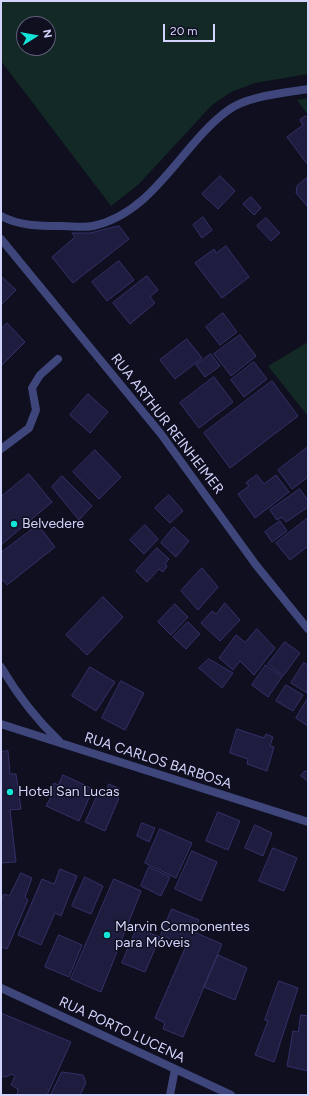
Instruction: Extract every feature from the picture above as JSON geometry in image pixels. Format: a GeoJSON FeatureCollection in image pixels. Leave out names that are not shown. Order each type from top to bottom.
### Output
{"type":"FeatureCollection","features":[{"type":"Feature","properties":{"kind":"street"},"geometry":{"type":"LineString","coordinates":[[1,216],[35,226],[92,226],[108,221],[132,207],[156,187],[210,126],[228,110],[243,102],[308,89]]}},
{"type":"Feature","properties":{"kind":"street","name":"RUA ARTHUR REINHEIMER"},"geometry":{"type":"LineString","coordinates":[[1,238],[161,434],[256,565],[308,629]]}},
{"type":"Feature","properties":{"kind":"street"},"geometry":{"type":"LineString","coordinates":[[1,450],[29,428],[36,410],[32,388],[40,374],[58,359]]}},
{"type":"Feature","properties":{"kind":"street"},"geometry":{"type":"LineString","coordinates":[[1,667],[11,685],[35,718],[62,743]]}},
{"type":"Feature","properties":{"kind":"street","name":"RUA CARLOS BARBOSA"},"geometry":{"type":"LineString","coordinates":[[1,724],[308,822]]}},
{"type":"Feature","properties":{"kind":"street","name":"RUA PORTO LUCENA"},"geometry":{"type":"LineString","coordinates":[[1,988],[231,1095]]}},
{"type":"Feature","properties":{"kind":"street"},"geometry":{"type":"LineString","coordinates":[[170,1095],[175,1069]]}},
{"type":"Feature","properties":{"kind":"green space"},"geometry":{"type":"Polygon","coordinates":[[[1,1],[308,1],[308,74],[255,83],[231,92],[212,105],[139,184],[111,206],[1,61],[1,1]]]}},
{"type":"Feature","properties":{"kind":"green space"},"geometry":{"type":"Polygon","coordinates":[[[308,98],[308,115],[297,100],[308,98]]]}},
{"type":"Feature","properties":{"kind":"green space"},"geometry":{"type":"Polygon","coordinates":[[[308,342],[308,416],[268,366],[308,342]]]}},
{"type":"Feature","properties":{"kind":"building"},"geometry":{"type":"Polygon","coordinates":[[[306,116],[308,119],[308,165],[287,137],[303,125],[300,120],[306,116]]]}},
{"type":"Feature","properties":{"kind":"building"},"geometry":{"type":"Polygon","coordinates":[[[220,176],[235,191],[218,209],[202,194],[220,176]]]}},
{"type":"Feature","properties":{"kind":"building"},"geometry":{"type":"Polygon","coordinates":[[[308,177],[308,207],[296,193],[297,186],[308,177]]]}},
{"type":"Feature","properties":{"kind":"building"},"geometry":{"type":"Polygon","coordinates":[[[251,197],[261,208],[254,215],[243,204],[251,197]]]}},
{"type":"Feature","properties":{"kind":"building"},"geometry":{"type":"Polygon","coordinates":[[[203,217],[212,230],[202,238],[193,225],[203,217]]]}},
{"type":"Feature","properties":{"kind":"building"},"geometry":{"type":"Polygon","coordinates":[[[266,218],[280,233],[271,241],[257,226],[266,218]]]}},
{"type":"Feature","properties":{"kind":"building"},"geometry":{"type":"Polygon","coordinates":[[[119,226],[129,239],[73,283],[52,257],[75,237],[72,233],[90,233],[119,226]]]}},
{"type":"Feature","properties":{"kind":"building"},"geometry":{"type":"Polygon","coordinates":[[[226,246],[249,277],[222,298],[195,263],[214,249],[216,253],[226,246]]]}},
{"type":"Feature","properties":{"kind":"building"},"geometry":{"type":"Polygon","coordinates":[[[119,261],[134,280],[107,301],[92,282],[119,261]]]}},
{"type":"Feature","properties":{"kind":"building"},"geometry":{"type":"Polygon","coordinates":[[[1,276],[16,290],[1,305],[1,276]]]}},
{"type":"Feature","properties":{"kind":"building"},"geometry":{"type":"Polygon","coordinates":[[[147,276],[158,290],[150,297],[155,303],[130,324],[113,303],[147,276]]]}},
{"type":"Feature","properties":{"kind":"building"},"geometry":{"type":"Polygon","coordinates":[[[223,313],[237,332],[220,345],[206,327],[223,313]]]}},
{"type":"Feature","properties":{"kind":"building"},"geometry":{"type":"Polygon","coordinates":[[[7,323],[25,342],[1,366],[1,329],[7,323]]]}},
{"type":"Feature","properties":{"kind":"building"},"geometry":{"type":"Polygon","coordinates":[[[240,335],[256,356],[231,376],[214,354],[240,335]]]}},
{"type":"Feature","properties":{"kind":"building"},"geometry":{"type":"Polygon","coordinates":[[[187,339],[202,358],[175,379],[160,360],[187,339]]]}},
{"type":"Feature","properties":{"kind":"building"},"geometry":{"type":"Polygon","coordinates":[[[211,354],[220,366],[205,377],[196,365],[211,354]]]}},
{"type":"Feature","properties":{"kind":"building"},"geometry":{"type":"Polygon","coordinates":[[[254,362],[267,379],[244,397],[231,380],[254,362]]]}},
{"type":"Feature","properties":{"kind":"building"},"geometry":{"type":"Polygon","coordinates":[[[214,377],[233,402],[199,428],[180,403],[214,377]]]}},
{"type":"Feature","properties":{"kind":"building"},"geometry":{"type":"Polygon","coordinates":[[[272,381],[298,416],[230,468],[204,433],[272,381]]]}},
{"type":"Feature","properties":{"kind":"building"},"geometry":{"type":"Polygon","coordinates":[[[88,394],[108,412],[90,433],[70,415],[88,394]]]}},
{"type":"Feature","properties":{"kind":"building"},"geometry":{"type":"Polygon","coordinates":[[[308,447],[308,477],[292,489],[278,470],[308,447]]]}},
{"type":"Feature","properties":{"kind":"building"},"geometry":{"type":"Polygon","coordinates":[[[95,450],[121,477],[99,499],[73,472],[95,450]]]}},
{"type":"Feature","properties":{"kind":"building","name":"Belvedere"},"geometry":{"type":"Polygon","coordinates":[[[29,474],[52,502],[1,545],[1,497],[29,474]]]}},
{"type":"Feature","properties":{"kind":"building"},"geometry":{"type":"Polygon","coordinates":[[[257,475],[264,484],[276,475],[289,492],[255,518],[238,494],[249,486],[246,483],[257,475]]]}},
{"type":"Feature","properties":{"kind":"building"},"geometry":{"type":"Polygon","coordinates":[[[62,476],[92,506],[79,520],[52,487],[62,476]]]}},
{"type":"Feature","properties":{"kind":"building"},"geometry":{"type":"Polygon","coordinates":[[[300,489],[308,501],[308,507],[286,522],[282,517],[277,520],[270,510],[300,489]]]}},
{"type":"Feature","properties":{"kind":"building"},"geometry":{"type":"Polygon","coordinates":[[[169,495],[183,511],[170,523],[155,508],[169,495]]]}},
{"type":"Feature","properties":{"kind":"building"},"geometry":{"type":"Polygon","coordinates":[[[308,518],[308,546],[290,560],[276,543],[308,518]]]}},
{"type":"Feature","properties":{"kind":"building"},"geometry":{"type":"Polygon","coordinates":[[[280,521],[287,531],[272,542],[265,532],[280,521]]]}},
{"type":"Feature","properties":{"kind":"building"},"geometry":{"type":"Polygon","coordinates":[[[38,525],[55,547],[7,585],[3,580],[1,581],[1,553],[38,525]]]}},
{"type":"Feature","properties":{"kind":"building"},"geometry":{"type":"Polygon","coordinates":[[[145,525],[158,539],[144,554],[130,540],[145,525]]]}},
{"type":"Feature","properties":{"kind":"building"},"geometry":{"type":"Polygon","coordinates":[[[174,527],[189,541],[176,557],[161,543],[174,527]]]}},
{"type":"Feature","properties":{"kind":"building"},"geometry":{"type":"Polygon","coordinates":[[[157,548],[169,559],[165,564],[167,566],[163,572],[159,569],[147,582],[136,571],[157,548]]]}},
{"type":"Feature","properties":{"kind":"building"},"geometry":{"type":"Polygon","coordinates":[[[202,568],[218,587],[198,610],[181,591],[202,568]]]}},
{"type":"Feature","properties":{"kind":"building"},"geometry":{"type":"Polygon","coordinates":[[[103,597],[123,617],[87,655],[66,635],[103,597]]]}},
{"type":"Feature","properties":{"kind":"building"},"geometry":{"type":"Polygon","coordinates":[[[225,603],[240,620],[220,641],[201,623],[212,611],[216,614],[225,603]]]}},
{"type":"Feature","properties":{"kind":"building"},"geometry":{"type":"Polygon","coordinates":[[[175,604],[188,617],[171,635],[158,622],[175,604]]]}},
{"type":"Feature","properties":{"kind":"building"},"geometry":{"type":"Polygon","coordinates":[[[188,622],[200,634],[186,649],[173,637],[188,622]]]}},
{"type":"Feature","properties":{"kind":"building"},"geometry":{"type":"Polygon","coordinates":[[[257,629],[275,648],[254,675],[240,661],[233,670],[219,658],[236,635],[245,642],[257,629]]]}},
{"type":"Feature","properties":{"kind":"building"},"geometry":{"type":"Polygon","coordinates":[[[285,642],[300,653],[283,676],[268,664],[285,642]]]}},
{"type":"Feature","properties":{"kind":"building"},"geometry":{"type":"Polygon","coordinates":[[[209,659],[233,673],[222,688],[199,668],[209,659]]]}},
{"type":"Feature","properties":{"kind":"building"},"geometry":{"type":"Polygon","coordinates":[[[304,663],[308,665],[307,693],[291,683],[304,663]]]}},
{"type":"Feature","properties":{"kind":"building"},"geometry":{"type":"Polygon","coordinates":[[[266,665],[282,677],[268,697],[252,685],[266,665]]]}},
{"type":"Feature","properties":{"kind":"building"},"geometry":{"type":"Polygon","coordinates":[[[90,667],[115,682],[96,711],[72,696],[90,667]]]}},
{"type":"Feature","properties":{"kind":"building"},"geometry":{"type":"Polygon","coordinates":[[[121,681],[144,693],[125,730],[102,718],[121,681]]]}},
{"type":"Feature","properties":{"kind":"building"},"geometry":{"type":"Polygon","coordinates":[[[286,685],[303,695],[293,711],[276,701],[286,685]]]}},
{"type":"Feature","properties":{"kind":"building"},"geometry":{"type":"Polygon","coordinates":[[[308,698],[308,726],[296,718],[308,698]]]}},
{"type":"Feature","properties":{"kind":"building"},"geometry":{"type":"Polygon","coordinates":[[[237,729],[264,738],[266,734],[273,737],[270,746],[274,747],[267,771],[247,764],[248,759],[230,753],[237,729]]]}},
{"type":"Feature","properties":{"kind":"building","name":"Hotel San Lucas"},"geometry":{"type":"Polygon","coordinates":[[[8,751],[10,774],[16,774],[21,809],[10,810],[16,862],[1,863],[1,752],[8,751]]]}},
{"type":"Feature","properties":{"kind":"building"},"geometry":{"type":"Polygon","coordinates":[[[305,771],[308,772],[308,781],[301,776],[305,771]]]}},
{"type":"Feature","properties":{"kind":"building"},"geometry":{"type":"Polygon","coordinates":[[[63,775],[93,789],[79,821],[46,806],[51,797],[48,795],[54,783],[58,785],[63,775]]]}},
{"type":"Feature","properties":{"kind":"building"},"geometry":{"type":"Polygon","coordinates":[[[109,784],[120,789],[117,797],[119,798],[105,831],[85,822],[100,789],[106,792],[109,784]]]}},
{"type":"Feature","properties":{"kind":"building"},"geometry":{"type":"Polygon","coordinates":[[[218,812],[240,821],[228,850],[206,841],[218,812]]]}},
{"type":"Feature","properties":{"kind":"building"},"geometry":{"type":"Polygon","coordinates":[[[142,823],[155,828],[149,842],[137,836],[142,823]]]}},
{"type":"Feature","properties":{"kind":"building"},"geometry":{"type":"Polygon","coordinates":[[[255,825],[272,833],[263,856],[245,848],[255,825]]]}},
{"type":"Feature","properties":{"kind":"building"},"geometry":{"type":"Polygon","coordinates":[[[160,829],[192,843],[176,878],[145,863],[160,829]]]}},
{"type":"Feature","properties":{"kind":"building"},"geometry":{"type":"Polygon","coordinates":[[[273,848],[297,858],[284,891],[259,881],[273,848]]]}},
{"type":"Feature","properties":{"kind":"building"},"geometry":{"type":"Polygon","coordinates":[[[192,851],[217,862],[201,901],[175,889],[192,851]]]}},
{"type":"Feature","properties":{"kind":"building"},"geometry":{"type":"Polygon","coordinates":[[[149,867],[170,877],[161,896],[141,886],[149,867]]]}},
{"type":"Feature","properties":{"kind":"building"},"geometry":{"type":"Polygon","coordinates":[[[60,869],[77,876],[61,916],[55,913],[41,945],[18,935],[42,879],[54,884],[60,869]]]}},
{"type":"Feature","properties":{"kind":"building"},"geometry":{"type":"Polygon","coordinates":[[[21,873],[32,878],[25,897],[28,900],[7,949],[1,947],[1,900],[4,894],[9,896],[21,873]]]}},
{"type":"Feature","properties":{"kind":"building"},"geometry":{"type":"Polygon","coordinates":[[[85,877],[103,886],[91,914],[72,906],[85,877]]]}},
{"type":"Feature","properties":{"kind":"building","name":"Marvin Componentes para Móveis"},"geometry":{"type":"Polygon","coordinates":[[[114,879],[141,891],[101,992],[71,979],[114,879]]]}},
{"type":"Feature","properties":{"kind":"building"},"geometry":{"type":"Polygon","coordinates":[[[172,909],[199,920],[194,932],[222,944],[183,1037],[163,1029],[165,1023],[155,1018],[186,946],[161,935],[172,909]]]}},
{"type":"Feature","properties":{"kind":"building"},"geometry":{"type":"Polygon","coordinates":[[[137,928],[160,937],[145,972],[122,963],[137,928]]]}},
{"type":"Feature","properties":{"kind":"building"},"geometry":{"type":"Polygon","coordinates":[[[59,935],[82,945],[69,977],[45,967],[59,935]]]}},
{"type":"Feature","properties":{"kind":"building"},"geometry":{"type":"Polygon","coordinates":[[[218,955],[247,968],[235,1000],[204,987],[218,955]]]}},
{"type":"Feature","properties":{"kind":"building"},"geometry":{"type":"Polygon","coordinates":[[[279,981],[298,988],[274,1062],[255,1055],[268,1021],[265,1020],[279,981]]]}},
{"type":"Feature","properties":{"kind":"building"},"geometry":{"type":"Polygon","coordinates":[[[1,1013],[71,1042],[47,1095],[17,1095],[18,1089],[11,1085],[15,1076],[12,1074],[6,1077],[1,1076],[1,1013]]]}},
{"type":"Feature","properties":{"kind":"building"},"geometry":{"type":"Polygon","coordinates":[[[301,1015],[308,1016],[308,1071],[287,1066],[293,1031],[298,1032],[301,1015]]]}},
{"type":"Feature","properties":{"kind":"building"},"geometry":{"type":"Polygon","coordinates":[[[62,1072],[83,1075],[86,1083],[80,1095],[51,1095],[62,1072]]]}},
{"type":"Feature","properties":{"kind":"place","name":"Belvedere"},"geometry":{"type":"Point","coordinates":[14,524]}},
{"type":"Feature","properties":{"kind":"place","name":"Hotel San Lucas"},"geometry":{"type":"Point","coordinates":[10,792]}},
{"type":"Feature","properties":{"kind":"place","name":"Marvin Componentes para Móveis"},"geometry":{"type":"Point","coordinates":[107,935]}}]}
